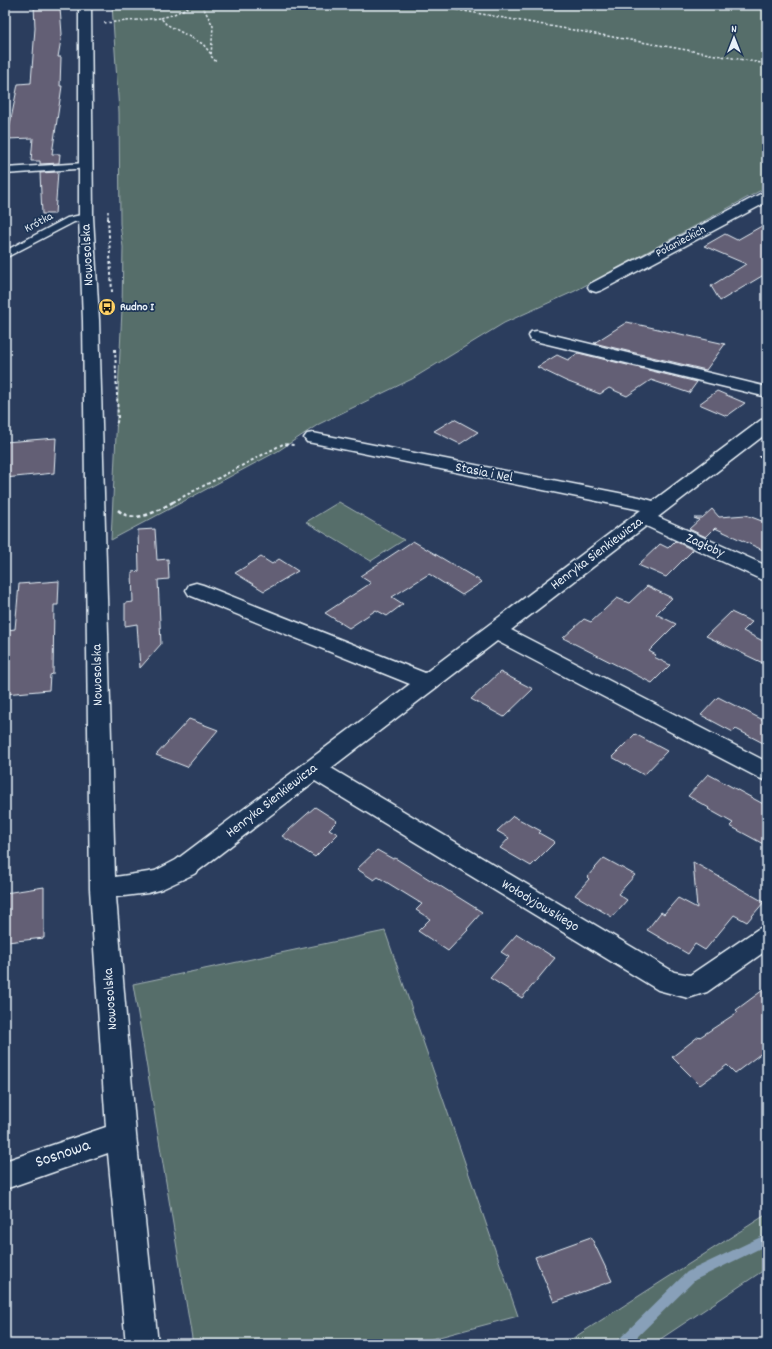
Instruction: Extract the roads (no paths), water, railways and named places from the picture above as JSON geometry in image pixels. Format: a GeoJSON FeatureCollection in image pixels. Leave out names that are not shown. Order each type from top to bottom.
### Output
{"type":"FeatureCollection","features":[{"type":"Feature","properties":{"kind":"street","name":"Nowosolska"},"geometry":{"type":"LineString","coordinates":[[84,5],[86,217],[91,320],[102,888],[122,1136],[142,1344]]}},
{"type":"Feature","properties":{"kind":"street","name":"Połanieckich"},"geometry":{"type":"LineString","coordinates":[[596,287],[767,196]]}},
{"type":"Feature","properties":{"kind":"street"},"geometry":{"type":"LineString","coordinates":[[537,336],[767,392]]}},
{"type":"Feature","properties":{"kind":"street","name":"Henryka Sienkiewicza"},"geometry":{"type":"LineString","coordinates":[[102,888],[148,883],[162,879],[185,866],[426,682],[762,432]]}},
{"type":"Feature","properties":{"kind":"street","name":"Stasia i Nel"},"geometry":{"type":"LineString","coordinates":[[313,438],[639,503],[650,514]]}},
{"type":"Feature","properties":{"kind":"street","name":"Zagłoby"},"geometry":{"type":"LineString","coordinates":[[650,514],[767,574]]}},
{"type":"Feature","properties":{"kind":"street"},"geometry":{"type":"LineString","coordinates":[[196,590],[426,682]]}},
{"type":"Feature","properties":{"kind":"street"},"geometry":{"type":"LineString","coordinates":[[496,631],[767,772]]}},
{"type":"Feature","properties":{"kind":"street","name":"Wołodyjowskiego"},"geometry":{"type":"LineString","coordinates":[[314,769],[666,982],[688,987],[698,984],[767,936]]}},
{"type":"Feature","properties":{"kind":"street","name":"Sosnowa"},"geometry":{"type":"LineString","coordinates":[[5,1175],[122,1136]]}},
{"type":"Feature","properties":{"kind":"lane"},"geometry":{"type":"LineString","coordinates":[[5,172],[86,166]]}},
{"type":"Feature","properties":{"kind":"lane","name":"Krótka"},"geometry":{"type":"LineString","coordinates":[[5,255],[71,220],[86,217]]}},
{"type":"Feature","properties":{"kind":"waterway"},"geometry":{"type":"LineString","coordinates":[[622,1344],[691,1276],[767,1239]]}},
{"type":"Feature","properties":{"kind":"place","name":"Rudno I"},"geometry":{"type":"Point","coordinates":[107,307]}}]}
